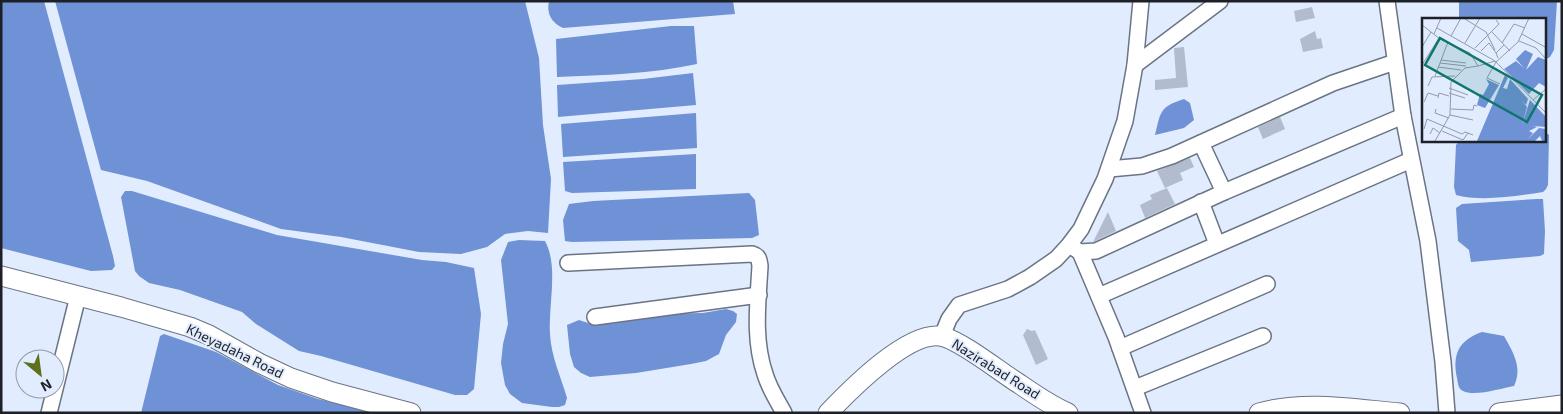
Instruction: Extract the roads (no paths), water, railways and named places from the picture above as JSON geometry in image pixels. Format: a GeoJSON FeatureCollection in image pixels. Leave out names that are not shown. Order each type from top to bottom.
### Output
{"type":"FeatureCollection","features":[{"type":"Feature","properties":{"kind":"main road","name":"Kheyadaha Road"},"geometry":{"type":"LineString","coordinates":[[1,276],[190,327],[291,378],[332,392],[411,413]]}},
{"type":"Feature","properties":{"kind":"main road","name":"Nazirabad Road"},"geometry":{"type":"LineString","coordinates":[[828,413],[853,388],[898,351],[930,337],[948,322],[967,349],[1068,413]]}},
{"type":"Feature","properties":{"kind":"main road"},"geometry":{"type":"LineString","coordinates":[[1499,413],[1562,405]]}},
{"type":"Feature","properties":{"kind":"main road"},"geometry":{"type":"LineString","coordinates":[[1259,413],[1281,408],[1320,406],[1400,413]]}},
{"type":"Feature","properties":{"kind":"street"},"geometry":{"type":"LineString","coordinates":[[1141,1],[1135,66],[1125,121],[1109,169],[1084,222],[1075,249],[1120,348],[1143,413]]}},
{"type":"Feature","properties":{"kind":"street"},"geometry":{"type":"LineString","coordinates":[[1135,66],[1220,1]]}},
{"type":"Feature","properties":{"kind":"street"},"geometry":{"type":"LineString","coordinates":[[1387,1],[1403,116],[1428,241],[1443,362],[1447,413]]}},
{"type":"Feature","properties":{"kind":"street"},"geometry":{"type":"LineString","coordinates":[[1109,169],[1142,166],[1172,156],[1333,83],[1395,62]]}},
{"type":"Feature","properties":{"kind":"street"},"geometry":{"type":"LineString","coordinates":[[948,322],[959,305],[1008,289],[1075,249],[1096,251],[1200,202],[1403,116]]}},
{"type":"Feature","properties":{"kind":"street"},"geometry":{"type":"LineString","coordinates":[[1201,143],[1224,192]]}},
{"type":"Feature","properties":{"kind":"street"},"geometry":{"type":"LineString","coordinates":[[1098,296],[1411,160]]}},
{"type":"Feature","properties":{"kind":"street"},"geometry":{"type":"LineString","coordinates":[[1200,202],[1217,244]]}},
{"type":"Feature","properties":{"kind":"street"},"geometry":{"type":"LineString","coordinates":[[568,263],[752,254],[756,256],[759,259],[757,332],[760,355],[770,388],[784,413]]}},
{"type":"Feature","properties":{"kind":"street"},"geometry":{"type":"LineString","coordinates":[[1120,348],[1267,284]]}},
{"type":"Feature","properties":{"kind":"street"},"geometry":{"type":"LineString","coordinates":[[595,317],[759,295]]}},
{"type":"Feature","properties":{"kind":"street"},"geometry":{"type":"LineString","coordinates":[[49,413],[78,296]]}},
{"type":"Feature","properties":{"kind":"street"},"geometry":{"type":"LineString","coordinates":[[1135,388],[1263,336]]}},
{"type":"Feature","properties":{"kind":"water"},"geometry":{"type":"Polygon","coordinates":[[[1,1],[44,1],[113,256],[115,266],[112,270],[91,271],[1,248],[1,1]]]}},
{"type":"Feature","properties":{"kind":"water"},"geometry":{"type":"Polygon","coordinates":[[[55,1],[525,1],[539,58],[543,125],[551,179],[548,233],[528,231],[505,234],[487,247],[461,254],[419,252],[341,237],[281,229],[147,181],[101,170],[55,1]]]}},
{"type":"Feature","properties":{"kind":"water"},"geometry":{"type":"Polygon","coordinates":[[[549,1],[733,1],[735,14],[563,28],[549,14],[549,1]]]}},
{"type":"Feature","properties":{"kind":"water"},"geometry":{"type":"Polygon","coordinates":[[[1459,1],[1557,1],[1554,50],[1550,57],[1546,59],[1546,18],[1459,18],[1459,1]]]}},
{"type":"Feature","properties":{"kind":"water"},"geometry":{"type":"Polygon","coordinates":[[[671,26],[694,26],[697,64],[645,72],[557,77],[556,39],[671,26]]]}},
{"type":"Feature","properties":{"kind":"water"},"geometry":{"type":"Polygon","coordinates":[[[693,73],[696,105],[558,117],[557,85],[643,79],[693,73]]]}},
{"type":"Feature","properties":{"kind":"water"},"geometry":{"type":"Polygon","coordinates":[[[1184,99],[1190,103],[1194,120],[1184,128],[1155,135],[1162,111],[1184,99]]]}},
{"type":"Feature","properties":{"kind":"water"},"geometry":{"type":"Polygon","coordinates":[[[696,113],[697,148],[563,157],[561,124],[696,113]]]}},
{"type":"Feature","properties":{"kind":"water"},"geometry":{"type":"Polygon","coordinates":[[[1546,133],[1549,135],[1548,185],[1543,192],[1511,197],[1476,198],[1456,195],[1454,187],[1456,145],[1459,141],[1546,141],[1546,133]]]}},
{"type":"Feature","properties":{"kind":"water"},"geometry":{"type":"Polygon","coordinates":[[[696,154],[696,189],[572,193],[565,191],[563,162],[696,154]]]}},
{"type":"Feature","properties":{"kind":"water"},"geometry":{"type":"Polygon","coordinates":[[[125,191],[132,191],[277,235],[474,268],[481,314],[474,389],[467,395],[455,395],[299,351],[256,324],[242,312],[180,290],[149,283],[135,271],[121,197],[125,191]]]}},
{"type":"Feature","properties":{"kind":"water"},"geometry":{"type":"Polygon","coordinates":[[[749,193],[755,200],[759,235],[752,238],[565,241],[563,220],[569,204],[593,201],[749,193]]]}},
{"type":"Feature","properties":{"kind":"water"},"geometry":{"type":"Polygon","coordinates":[[[1543,199],[1544,254],[1540,256],[1471,262],[1469,250],[1458,241],[1456,208],[1462,204],[1543,199]]]}},
{"type":"Feature","properties":{"kind":"water"},"geometry":{"type":"Polygon","coordinates":[[[519,240],[545,241],[549,251],[552,274],[551,342],[554,358],[567,398],[565,405],[559,407],[522,403],[510,394],[505,385],[501,363],[508,324],[501,260],[508,242],[519,240]]]}},
{"type":"Feature","properties":{"kind":"water"},"geometry":{"type":"Polygon","coordinates":[[[726,309],[737,314],[736,322],[726,335],[719,354],[706,361],[636,373],[590,377],[574,367],[570,354],[567,325],[579,320],[594,325],[617,323],[647,314],[703,313],[726,309]]]}},
{"type":"Feature","properties":{"kind":"water"},"geometry":{"type":"Polygon","coordinates":[[[1482,332],[1504,336],[1516,360],[1518,373],[1514,386],[1474,393],[1463,391],[1459,387],[1456,362],[1459,349],[1468,339],[1482,332]]]}},
{"type":"Feature","properties":{"kind":"water"},"geometry":{"type":"Polygon","coordinates":[[[164,334],[216,352],[278,385],[318,399],[376,413],[141,413],[160,336],[164,334]]]}}]}
